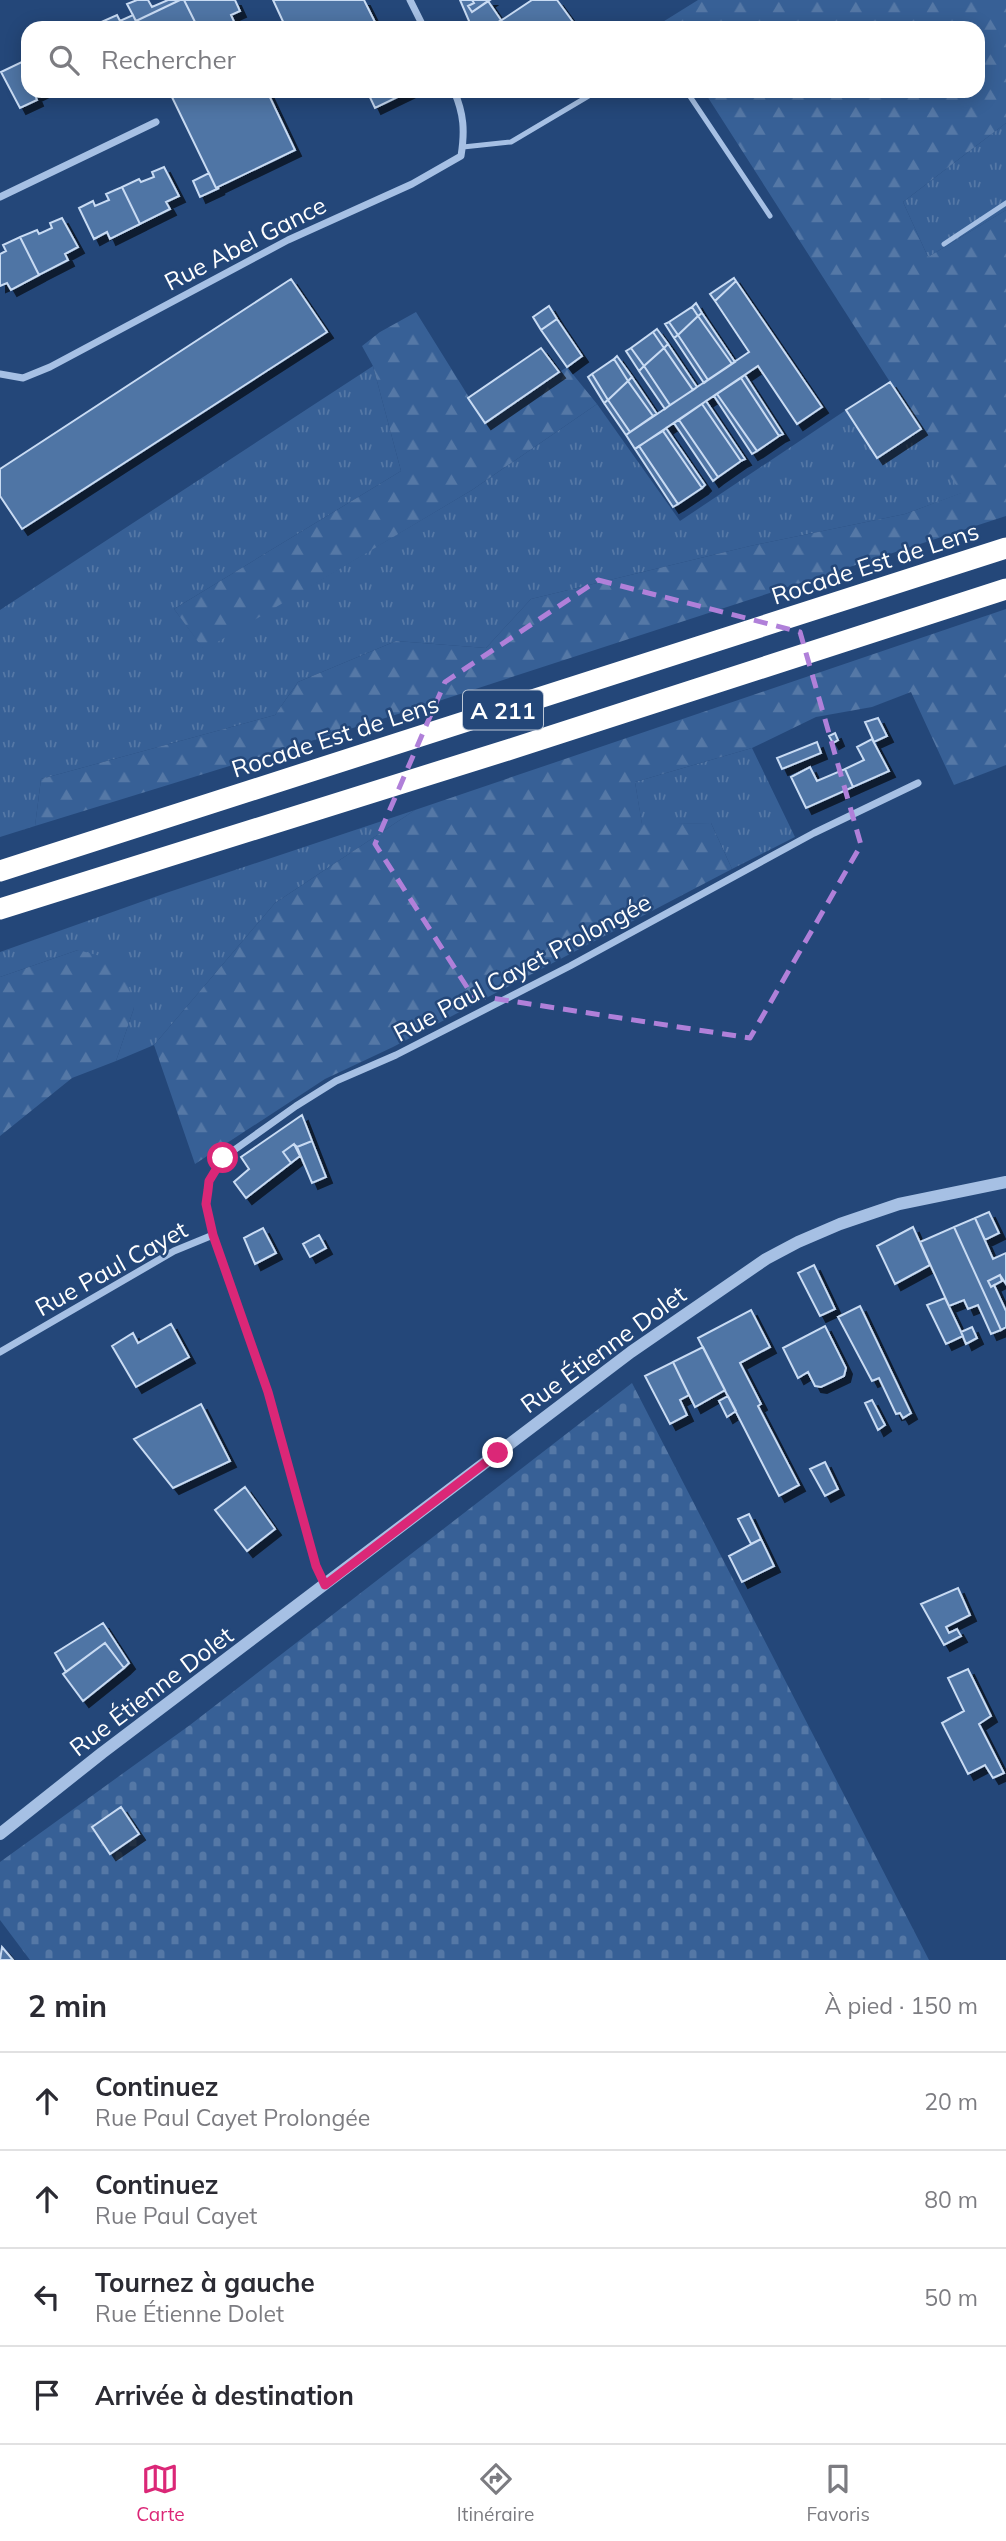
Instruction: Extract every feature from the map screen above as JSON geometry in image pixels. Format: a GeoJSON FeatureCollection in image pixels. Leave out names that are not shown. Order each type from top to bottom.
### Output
{"type":"FeatureCollection","features":[{"type":"Feature","properties":{"kind":"highway","name":"Rocade Est de Lens"},"geometry":{"type":"LineString","coordinates":[[0,871],[1006,548]]}},
{"type":"Feature","properties":{"kind":"highway","name":"A 211"},"geometry":{"type":"LineString","coordinates":[[0,909],[514,748],[1006,589]]}},
{"type":"Feature","properties":{"kind":"street"},"geometry":{"type":"LineString","coordinates":[[410,0],[420,21]]}},
{"type":"Feature","properties":{"kind":"street"},"geometry":{"type":"LineString","coordinates":[[457,98],[465,128],[463,147]]}},
{"type":"Feature","properties":{"kind":"street"},"geometry":{"type":"LineString","coordinates":[[0,197],[156,122]]}},
{"type":"Feature","properties":{"kind":"street","name":"Rue Abel Gance"},"geometry":{"type":"LineString","coordinates":[[0,374],[23,379],[50,367],[288,240],[412,184],[461,156],[463,147]]}},
{"type":"Feature","properties":{"kind":"street","name":"Rue Paul Cayet Prolongée"},"geometry":{"type":"LineString","coordinates":[[213,1235],[206,1204],[209,1181],[223,1158],[296,1106],[336,1081],[396,1055],[570,966],[814,833],[918,783]]}},
{"type":"Feature","properties":{"kind":"street","name":"Rue Étienne Dolet"},"geometry":{"type":"LineString","coordinates":[[0,1834],[102,1753],[631,1352],[766,1259],[797,1242],[840,1224],[899,1204],[1006,1182]]}},
{"type":"Feature","properties":{"kind":"street","name":"Rue Paul Cayet"},"geometry":{"type":"LineString","coordinates":[[0,1352],[174,1251],[213,1235],[268,1392],[316,1566],[325,1585]]}},
{"type":"Feature","properties":{"kind":"lane"},"geometry":{"type":"LineString","coordinates":[[463,147],[510,142],[585,98]]}},
{"type":"Feature","properties":{"kind":"lane"},"geometry":{"type":"LineString","coordinates":[[691,98],[770,216]]}},
{"type":"Feature","properties":{"kind":"lane"},"geometry":{"type":"LineString","coordinates":[[944,244],[1006,203]]}},
{"type":"Feature","properties":{"kind":"highlighted area"},"geometry":{"type":"Polygon","coordinates":[[[598,580],[800,632],[861,845],[750,1038],[472,995],[375,844],[445,682],[598,580]]]}},
{"type":"Feature","properties":{"kind":"green space"},"geometry":{"type":"Polygon","coordinates":[[[698,0],[1006,0],[1006,123],[903,202],[928,257],[1006,210],[1006,516],[411,710],[35,826],[41,779],[275,715],[298,682],[396,641],[486,648],[531,599],[750,546],[905,514],[961,493],[708,98],[985,98],[985,21],[664,21],[698,0]]]}},
{"type":"Feature","properties":{"kind":"green space"},"geometry":{"type":"Polygon","coordinates":[[[1006,123],[1006,210],[928,257],[903,202],[1006,123]]]}},
{"type":"Feature","properties":{"kind":"green space"},"geometry":{"type":"Polygon","coordinates":[[[416,312],[485,423],[567,367],[597,404],[472,490],[204,650],[174,609],[401,471],[373,366],[362,346],[380,332],[416,312]]]}},
{"type":"Feature","properties":{"kind":"green space"},"geometry":{"type":"Polygon","coordinates":[[[373,366],[401,471],[174,609],[204,649],[472,490],[597,404],[680,521],[846,410],[877,457],[921,429],[962,493],[905,514],[750,546],[531,599],[486,648],[396,641],[298,682],[275,715],[41,779],[35,826],[0,837],[0,610],[373,366]]]}},
{"type":"Feature","properties":{"kind":"green space"},"geometry":{"type":"Polygon","coordinates":[[[1006,609],[1006,765],[954,785],[911,692],[872,707],[816,717],[752,748],[635,782],[642,824],[711,823],[732,869],[393,1047],[325,1079],[195,1164],[154,1045],[275,903],[415,810],[1006,609]]]}},
{"type":"Feature","properties":{"kind":"green space"},"geometry":{"type":"Polygon","coordinates":[[[752,748],[795,837],[732,869],[711,823],[642,825],[635,782],[752,748]]]}},
{"type":"Feature","properties":{"kind":"green space"},"geometry":{"type":"Polygon","coordinates":[[[415,810],[275,903],[154,1045],[116,1061],[134,1008],[78,950],[0,977],[0,952],[415,810]]]}},
{"type":"Feature","properties":{"kind":"green space"},"geometry":{"type":"Polygon","coordinates":[[[78,950],[123,962],[134,1008],[116,1061],[72,1078],[0,1136],[0,977],[78,950]]]}},
{"type":"Feature","properties":{"kind":"green space"},"geometry":{"type":"Polygon","coordinates":[[[632,1383],[929,1960],[30,1960],[0,1920],[0,1862],[190,1725],[632,1383]]]}},
{"type":"Feature","properties":{"kind":"building"},"geometry":{"type":"Polygon","coordinates":[[[148,0],[152,7],[168,0],[180,0],[136,21],[127,4],[148,0]]]}},
{"type":"Feature","properties":{"kind":"building"},"geometry":{"type":"Polygon","coordinates":[[[184,0],[194,21],[136,21],[184,0]]]}},
{"type":"Feature","properties":{"kind":"building"},"geometry":{"type":"Polygon","coordinates":[[[184,0],[235,0],[240,11],[231,15],[234,21],[194,21],[184,0]]]}},
{"type":"Feature","properties":{"kind":"building"},"geometry":{"type":"Polygon","coordinates":[[[273,0],[364,0],[374,21],[283,21],[273,0]]]}},
{"type":"Feature","properties":{"kind":"building"},"geometry":{"type":"Polygon","coordinates":[[[460,0],[472,0],[474,3],[468,6],[472,12],[488,1],[501,20],[500,21],[469,21],[460,0]]]}},
{"type":"Feature","properties":{"kind":"building"},"geometry":{"type":"Polygon","coordinates":[[[472,0],[490,0],[472,12],[468,6],[474,3],[472,0]]]}},
{"type":"Feature","properties":{"kind":"building"},"geometry":{"type":"Polygon","coordinates":[[[532,0],[557,0],[572,21],[500,21],[532,0]]]}},
{"type":"Feature","properties":{"kind":"building"},"geometry":{"type":"Polygon","coordinates":[[[117,15],[120,21],[104,21],[117,15]]]}},
{"type":"Feature","properties":{"kind":"building"},"geometry":{"type":"Polygon","coordinates":[[[133,15],[136,21],[120,21],[133,15]]]}},
{"type":"Feature","properties":{"kind":"building"},"geometry":{"type":"Polygon","coordinates":[[[21,62],[21,98],[37,100],[20,108],[1,72],[21,62]]]}},
{"type":"Feature","properties":{"kind":"building"},"geometry":{"type":"Polygon","coordinates":[[[172,98],[270,98],[295,150],[216,188],[172,98]]]}},
{"type":"Feature","properties":{"kind":"building"},"geometry":{"type":"Polygon","coordinates":[[[370,98],[396,98],[375,108],[370,98]]]}},
{"type":"Feature","properties":{"kind":"building"},"geometry":{"type":"Polygon","coordinates":[[[164,167],[179,196],[166,202],[170,209],[140,224],[122,187],[139,179],[141,182],[154,177],[152,172],[164,167]]]}},
{"type":"Feature","properties":{"kind":"building"},"geometry":{"type":"Polygon","coordinates":[[[209,173],[216,188],[219,188],[200,197],[193,181],[209,173]]]}},
{"type":"Feature","properties":{"kind":"building"},"geometry":{"type":"Polygon","coordinates":[[[122,187],[140,224],[110,239],[107,232],[94,239],[79,208],[93,201],[95,206],[109,200],[106,194],[122,187]]]}},
{"type":"Feature","properties":{"kind":"building"},"geometry":{"type":"Polygon","coordinates":[[[62,218],[78,247],[65,254],[68,260],[39,275],[20,237],[37,230],[39,234],[52,228],[50,223],[62,218]]]}},
{"type":"Feature","properties":{"kind":"building"},"geometry":{"type":"Polygon","coordinates":[[[20,237],[39,275],[11,290],[7,283],[0,286],[0,254],[6,251],[3,245],[20,237]]]}},
{"type":"Feature","properties":{"kind":"building"},"geometry":{"type":"Polygon","coordinates":[[[734,278],[736,281],[715,301],[710,294],[734,278]]]}},
{"type":"Feature","properties":{"kind":"building"},"geometry":{"type":"Polygon","coordinates":[[[291,279],[327,332],[22,529],[0,496],[0,469],[291,279]]]}},
{"type":"Feature","properties":{"kind":"building"},"geometry":{"type":"Polygon","coordinates":[[[736,281],[822,407],[797,424],[758,366],[635,449],[626,435],[749,352],[715,301],[736,281]]]}},
{"type":"Feature","properties":{"kind":"building"},"geometry":{"type":"Polygon","coordinates":[[[696,303],[702,313],[698,316],[692,307],[696,303]]]}},
{"type":"Feature","properties":{"kind":"building"},"geometry":{"type":"Polygon","coordinates":[[[549,306],[557,319],[541,330],[533,317],[549,306]]]}},
{"type":"Feature","properties":{"kind":"building"},"geometry":{"type":"Polygon","coordinates":[[[692,307],[698,316],[678,335],[669,322],[692,307]]]}},
{"type":"Feature","properties":{"kind":"building"},"geometry":{"type":"Polygon","coordinates":[[[702,313],[735,362],[732,364],[698,316],[702,313]]]}},
{"type":"Feature","properties":{"kind":"building"},"geometry":{"type":"Polygon","coordinates":[[[698,316],[732,364],[708,380],[678,335],[698,316]]]}},
{"type":"Feature","properties":{"kind":"building"},"geometry":{"type":"Polygon","coordinates":[[[557,319],[582,356],[567,367],[541,330],[557,319]]]}},
{"type":"Feature","properties":{"kind":"building"},"geometry":{"type":"Polygon","coordinates":[[[669,322],[678,335],[674,338],[665,324],[669,322]]]}},
{"type":"Feature","properties":{"kind":"building"},"geometry":{"type":"Polygon","coordinates":[[[657,329],[668,344],[664,348],[653,332],[657,329]]]}},
{"type":"Feature","properties":{"kind":"building"},"geometry":{"type":"Polygon","coordinates":[[[653,332],[664,348],[644,366],[631,348],[653,332]]]}},
{"type":"Feature","properties":{"kind":"building"},"geometry":{"type":"Polygon","coordinates":[[[678,335],[708,380],[704,383],[674,338],[678,335]]]}},
{"type":"Feature","properties":{"kind":"building"},"geometry":{"type":"Polygon","coordinates":[[[668,344],[697,387],[693,390],[664,348],[668,344]]]}},
{"type":"Feature","properties":{"kind":"building"},"geometry":{"type":"Polygon","coordinates":[[[541,348],[559,372],[485,423],[468,398],[541,348]]]}},
{"type":"Feature","properties":{"kind":"building"},"geometry":{"type":"Polygon","coordinates":[[[631,348],[644,366],[639,371],[626,351],[631,348]]]}},
{"type":"Feature","properties":{"kind":"building"},"geometry":{"type":"Polygon","coordinates":[[[664,348],[693,390],[670,405],[644,366],[664,348]]]}},
{"type":"Feature","properties":{"kind":"building"},"geometry":{"type":"Polygon","coordinates":[[[617,356],[632,377],[628,381],[614,359],[617,356]]]}},
{"type":"Feature","properties":{"kind":"building"},"geometry":{"type":"Polygon","coordinates":[[[614,359],[628,381],[608,400],[592,374],[614,359]]]}},
{"type":"Feature","properties":{"kind":"building"},"geometry":{"type":"Polygon","coordinates":[[[644,366],[670,405],[665,409],[639,371],[644,366]]]}},
{"type":"Feature","properties":{"kind":"building"},"geometry":{"type":"Polygon","coordinates":[[[592,374],[608,400],[604,403],[588,377],[592,374]]]}},
{"type":"Feature","properties":{"kind":"building"},"geometry":{"type":"Polygon","coordinates":[[[745,375],[783,434],[779,436],[741,378],[745,375]]]}},
{"type":"Feature","properties":{"kind":"building"},"geometry":{"type":"Polygon","coordinates":[[[632,377],[657,414],[653,416],[628,381],[632,377]]]}},
{"type":"Feature","properties":{"kind":"building"},"geometry":{"type":"Polygon","coordinates":[[[741,378],[779,436],[757,451],[717,394],[741,378]]]}},
{"type":"Feature","properties":{"kind":"building"},"geometry":{"type":"Polygon","coordinates":[[[628,381],[653,416],[630,432],[608,400],[628,381]]]}},
{"type":"Feature","properties":{"kind":"building"},"geometry":{"type":"Polygon","coordinates":[[[890,382],[921,429],[877,458],[846,410],[890,382]]]}},
{"type":"Feature","properties":{"kind":"building"},"geometry":{"type":"Polygon","coordinates":[[[717,394],[757,451],[752,454],[714,396],[717,394]]]}},
{"type":"Feature","properties":{"kind":"building"},"geometry":{"type":"Polygon","coordinates":[[[608,400],[630,432],[626,435],[604,403],[608,400]]]}},
{"type":"Feature","properties":{"kind":"building"},"geometry":{"type":"Polygon","coordinates":[[[706,401],[745,459],[741,461],[702,404],[706,401]]]}},
{"type":"Feature","properties":{"kind":"building"},"geometry":{"type":"Polygon","coordinates":[[[702,404],[741,461],[718,477],[679,420],[702,404]]]}},
{"type":"Feature","properties":{"kind":"building"},"geometry":{"type":"Polygon","coordinates":[[[679,420],[718,477],[713,481],[674,423],[679,420]]]}},
{"type":"Feature","properties":{"kind":"building"},"geometry":{"type":"Polygon","coordinates":[[[666,428],[705,485],[702,488],[663,431],[666,428]]]}},
{"type":"Feature","properties":{"kind":"building"},"geometry":{"type":"Polygon","coordinates":[[[663,431],[702,488],[678,504],[639,446],[663,431]]]}},
{"type":"Feature","properties":{"kind":"building"},"geometry":{"type":"Polygon","coordinates":[[[639,446],[678,504],[673,507],[635,449],[639,446]]]}},
{"type":"Feature","properties":{"kind":"building"},"geometry":{"type":"Polygon","coordinates":[[[878,718],[887,736],[874,742],[865,722],[878,718]]]}},
{"type":"Feature","properties":{"kind":"building"},"geometry":{"type":"Polygon","coordinates":[[[835,733],[838,740],[833,743],[829,736],[835,733]]]}},
{"type":"Feature","properties":{"kind":"building"},"geometry":{"type":"Polygon","coordinates":[[[872,739],[889,771],[853,787],[845,769],[864,760],[857,747],[872,739]]]}},
{"type":"Feature","properties":{"kind":"building"},"geometry":{"type":"Polygon","coordinates":[[[817,742],[821,753],[782,769],[777,758],[817,742]]]}},
{"type":"Feature","properties":{"kind":"building"},"geometry":{"type":"Polygon","coordinates":[[[810,767],[817,781],[845,769],[853,787],[806,808],[791,777],[810,767]]]}},
{"type":"Feature","properties":{"kind":"building"},"geometry":{"type":"Polygon","coordinates":[[[302,1115],[312,1141],[297,1147],[294,1144],[283,1152],[291,1163],[246,1198],[234,1182],[249,1169],[241,1157],[302,1115]]]}},
{"type":"Feature","properties":{"kind":"building"},"geometry":{"type":"Polygon","coordinates":[[[312,1141],[326,1177],[312,1183],[297,1147],[312,1141]]]}},
{"type":"Feature","properties":{"kind":"building"},"geometry":{"type":"Polygon","coordinates":[[[294,1144],[300,1156],[291,1163],[283,1152],[294,1144]]]}},
{"type":"Feature","properties":{"kind":"building"},"geometry":{"type":"Polygon","coordinates":[[[989,1212],[999,1233],[985,1240],[975,1218],[989,1212]]]}},
{"type":"Feature","properties":{"kind":"building"},"geometry":{"type":"Polygon","coordinates":[[[975,1218],[993,1259],[1006,1253],[1006,1284],[1000,1275],[988,1281],[991,1287],[994,1285],[1006,1311],[1006,1327],[1001,1330],[954,1227],[975,1218]]]}},
{"type":"Feature","properties":{"kind":"building"},"geometry":{"type":"Polygon","coordinates":[[[913,1227],[930,1265],[895,1284],[877,1246],[913,1227]]]}},
{"type":"Feature","properties":{"kind":"building"},"geometry":{"type":"Polygon","coordinates":[[[954,1227],[1001,1330],[991,1334],[978,1305],[968,1309],[964,1300],[949,1306],[920,1242],[954,1227]]]}},
{"type":"Feature","properties":{"kind":"building"},"geometry":{"type":"Polygon","coordinates":[[[263,1228],[276,1253],[255,1264],[244,1238],[263,1228]]]}},
{"type":"Feature","properties":{"kind":"building"},"geometry":{"type":"Polygon","coordinates":[[[319,1235],[326,1248],[310,1257],[303,1244],[319,1235]]]}},
{"type":"Feature","properties":{"kind":"building"},"geometry":{"type":"Polygon","coordinates":[[[814,1265],[835,1309],[820,1316],[798,1273],[814,1265]]]}},
{"type":"Feature","properties":{"kind":"building"},"geometry":{"type":"Polygon","coordinates":[[[1000,1275],[1002,1281],[991,1287],[988,1281],[1000,1275]]]}},
{"type":"Feature","properties":{"kind":"building"},"geometry":{"type":"Polygon","coordinates":[[[945,1298],[963,1336],[946,1344],[927,1305],[945,1298]]]}},
{"type":"Feature","properties":{"kind":"building"},"geometry":{"type":"Polygon","coordinates":[[[860,1306],[911,1413],[903,1418],[900,1413],[896,1414],[879,1378],[872,1381],[838,1317],[860,1306]]]}},
{"type":"Feature","properties":{"kind":"building"},"geometry":{"type":"Polygon","coordinates":[[[751,1310],[770,1347],[740,1363],[761,1404],[758,1406],[799,1485],[779,1496],[698,1338],[751,1310]]]}},
{"type":"Feature","properties":{"kind":"building"},"geometry":{"type":"Polygon","coordinates":[[[171,1324],[189,1357],[136,1387],[112,1346],[133,1333],[138,1343],[171,1324]]]}},
{"type":"Feature","properties":{"kind":"building"},"geometry":{"type":"Polygon","coordinates":[[[825,1326],[846,1368],[844,1376],[821,1387],[815,1386],[808,1372],[798,1378],[783,1348],[825,1326]]]}},
{"type":"Feature","properties":{"kind":"building"},"geometry":{"type":"Polygon","coordinates":[[[972,1327],[977,1338],[966,1344],[961,1332],[972,1327]]]}},
{"type":"Feature","properties":{"kind":"building"},"geometry":{"type":"Polygon","coordinates":[[[703,1347],[725,1390],[695,1407],[673,1362],[703,1347]]]}},
{"type":"Feature","properties":{"kind":"building"},"geometry":{"type":"Polygon","coordinates":[[[673,1362],[689,1395],[680,1400],[687,1415],[670,1424],[645,1376],[673,1362]]]}},
{"type":"Feature","properties":{"kind":"building"},"geometry":{"type":"Polygon","coordinates":[[[728,1396],[736,1411],[727,1417],[719,1401],[728,1396]]]}},
{"type":"Feature","properties":{"kind":"building"},"geometry":{"type":"Polygon","coordinates":[[[872,1400],[885,1425],[878,1430],[865,1403],[872,1400]]]}},
{"type":"Feature","properties":{"kind":"building"},"geometry":{"type":"Polygon","coordinates":[[[201,1404],[230,1461],[173,1488],[134,1439],[201,1404]]]}},
{"type":"Feature","properties":{"kind":"building"},"geometry":{"type":"Polygon","coordinates":[[[825,1462],[838,1489],[825,1496],[810,1469],[825,1462]]]}},
{"type":"Feature","properties":{"kind":"building"},"geometry":{"type":"Polygon","coordinates":[[[245,1487],[275,1529],[247,1551],[215,1510],[245,1487]]]}},
{"type":"Feature","properties":{"kind":"building"},"geometry":{"type":"Polygon","coordinates":[[[749,1514],[761,1539],[751,1544],[738,1519],[749,1514]]]}},
{"type":"Feature","properties":{"kind":"building"},"geometry":{"type":"Polygon","coordinates":[[[761,1539],[774,1566],[742,1582],[729,1556],[761,1539]]]}},
{"type":"Feature","properties":{"kind":"building"},"geometry":{"type":"Polygon","coordinates":[[[958,1588],[970,1615],[946,1627],[949,1633],[957,1629],[961,1636],[944,1645],[921,1604],[958,1588]]]}},
{"type":"Feature","properties":{"kind":"building"},"geometry":{"type":"Polygon","coordinates":[[[103,1623],[129,1663],[124,1668],[105,1643],[66,1672],[55,1653],[103,1623]]]}},
{"type":"Feature","properties":{"kind":"building"},"geometry":{"type":"Polygon","coordinates":[[[105,1643],[124,1668],[83,1701],[63,1674],[105,1643]]]}},
{"type":"Feature","properties":{"kind":"building"},"geometry":{"type":"Polygon","coordinates":[[[968,1669],[991,1716],[979,1724],[1004,1773],[993,1778],[985,1765],[968,1774],[942,1723],[964,1711],[948,1678],[968,1669]]]}},
{"type":"Feature","properties":{"kind":"building"},"geometry":{"type":"Polygon","coordinates":[[[121,1807],[139,1834],[110,1854],[92,1827],[121,1807]]]}},
{"type":"Feature","properties":{"kind":"building"},"geometry":{"type":"Polygon","coordinates":[[[2,1947],[13,1960],[0,1960],[2,1947]]]}},
{"type":"Feature","properties":{"kind":"route"},"geometry":{"type":"LineString","coordinates":[[223,1158],[209,1181],[206,1204],[213,1235],[268,1392],[316,1566],[325,1585],[498,1453]]}}]}
